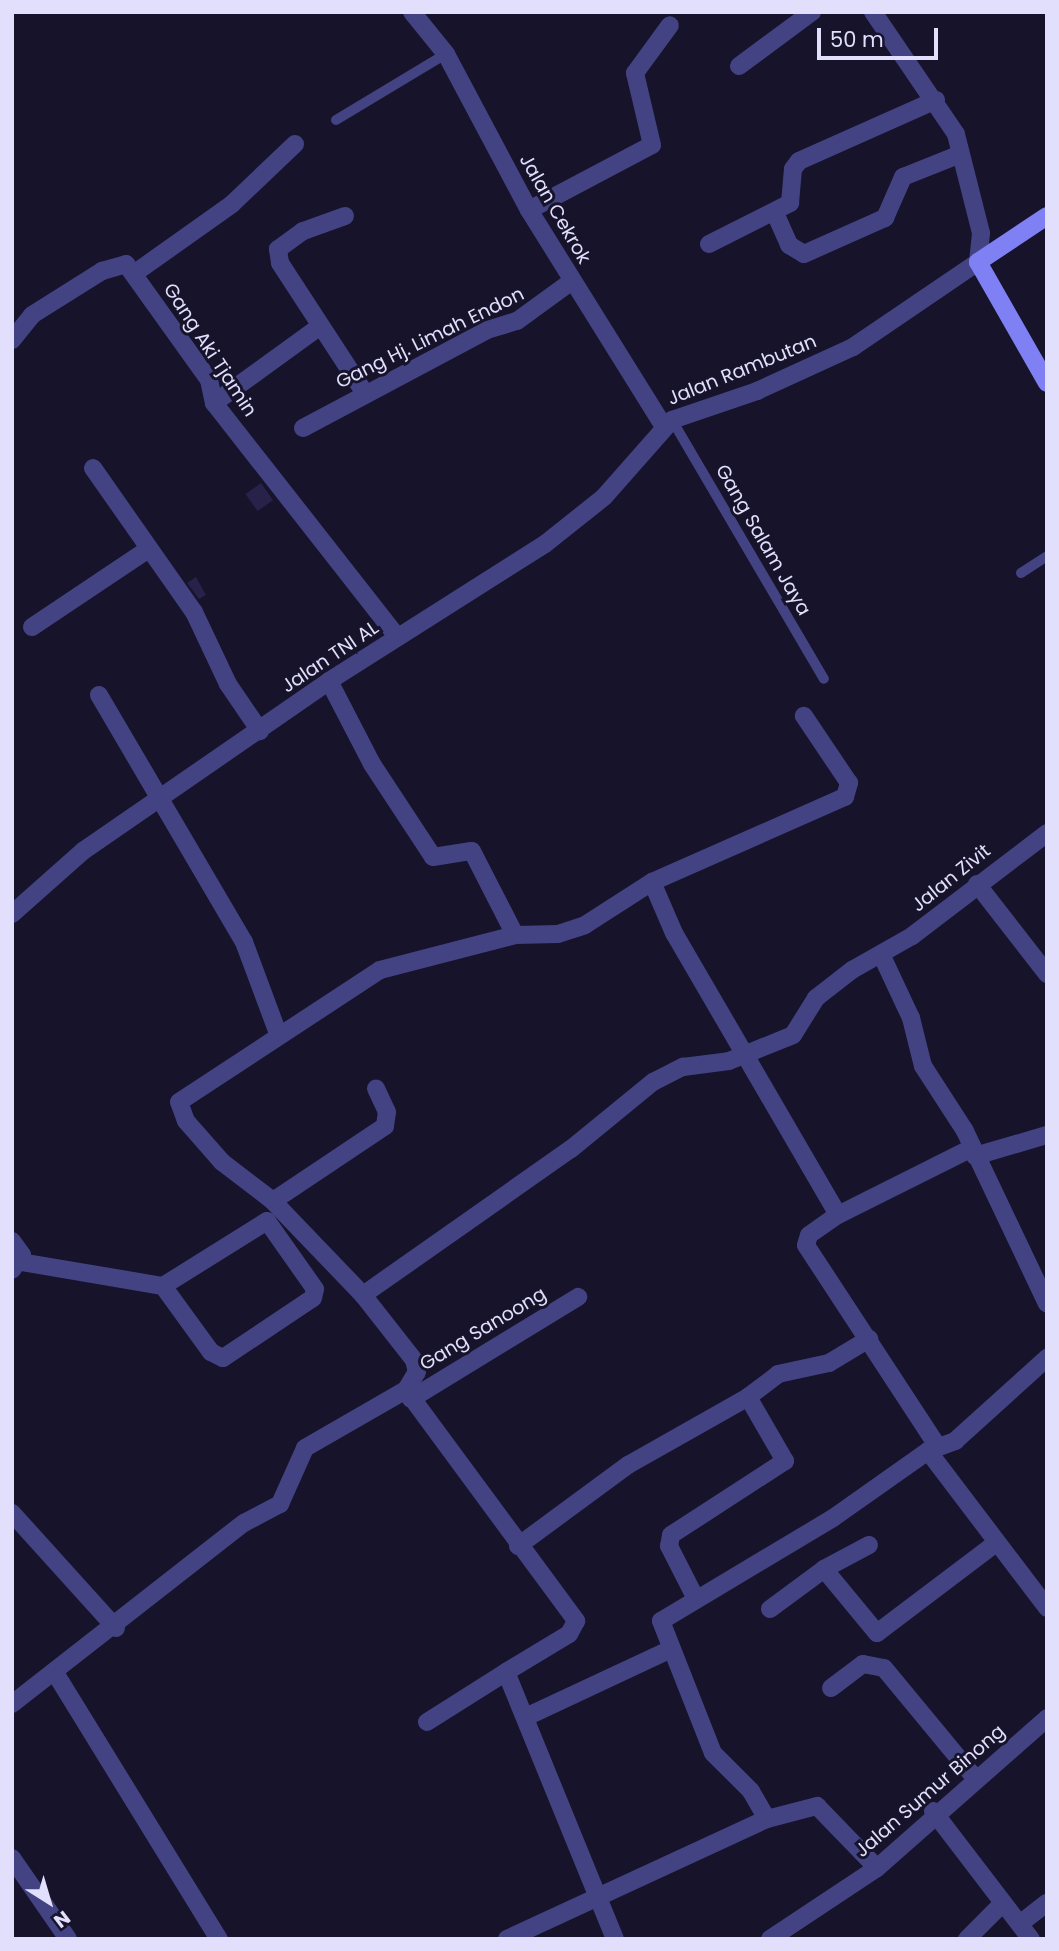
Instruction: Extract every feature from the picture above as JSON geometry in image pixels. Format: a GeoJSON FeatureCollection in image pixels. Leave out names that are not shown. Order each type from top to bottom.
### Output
{"type":"FeatureCollection","features":[{"type":"Feature","properties":{"kind":"main road"},"geometry":{"type":"LineString","coordinates":[[1047,216],[978,262],[1047,383]]}},
{"type":"Feature","properties":{"kind":"street","name":"Jalan Cekrok"},"geometry":{"type":"LineString","coordinates":[[412,12],[446,54],[529,210],[572,281],[668,423]]}},
{"type":"Feature","properties":{"kind":"street"},"geometry":{"type":"LineString","coordinates":[[739,66],[812,12]]}},
{"type":"Feature","properties":{"kind":"street"},"geometry":{"type":"LineString","coordinates":[[873,12],[936,100],[956,134],[958,155],[981,233],[978,262]]}},
{"type":"Feature","properties":{"kind":"street"},"geometry":{"type":"LineString","coordinates":[[529,210],[652,145],[635,73],[670,24]]}},
{"type":"Feature","properties":{"kind":"street"},"geometry":{"type":"LineString","coordinates":[[709,244],[775,213],[795,197],[793,169],[799,161],[936,100]]}},
{"type":"Feature","properties":{"kind":"street"},"geometry":{"type":"LineString","coordinates":[[12,340],[32,315],[102,271],[127,264],[135,273],[232,204],[295,144]]}},
{"type":"Feature","properties":{"kind":"street"},"geometry":{"type":"LineString","coordinates":[[775,213],[789,245],[804,254],[885,218],[903,177],[958,155]]}},
{"type":"Feature","properties":{"kind":"street"},"geometry":{"type":"LineString","coordinates":[[345,216],[303,231],[278,249],[319,327],[365,392]]}},
{"type":"Feature","properties":{"kind":"street","name":"Jalan Rambutan"},"geometry":{"type":"LineString","coordinates":[[668,423],[757,391],[853,347],[978,262]]}},
{"type":"Feature","properties":{"kind":"street","name":"Gang Aki Tjamin"},"geometry":{"type":"LineString","coordinates":[[135,273],[209,380],[214,403],[397,636]]}},
{"type":"Feature","properties":{"kind":"street","name":"Gang Hj. Limah Endon"},"geometry":{"type":"LineString","coordinates":[[303,428],[365,392],[517,321],[572,281]]}},
{"type":"Feature","properties":{"kind":"street"},"geometry":{"type":"LineString","coordinates":[[214,403],[319,327]]}},
{"type":"Feature","properties":{"kind":"street","name":"Jalan TNI AL"},"geometry":{"type":"LineString","coordinates":[[12,914],[83,850],[260,731],[328,681],[545,544],[604,496],[668,423]]}},
{"type":"Feature","properties":{"kind":"street"},"geometry":{"type":"LineString","coordinates":[[93,468],[147,550],[194,612],[228,684],[260,731]]}},
{"type":"Feature","properties":{"kind":"street"},"geometry":{"type":"LineString","coordinates":[[32,627],[147,550]]}},
{"type":"Feature","properties":{"kind":"street"},"geometry":{"type":"LineString","coordinates":[[328,681],[372,764],[433,857],[472,850],[515,935]]}},
{"type":"Feature","properties":{"kind":"street"},"geometry":{"type":"LineString","coordinates":[[99,695],[244,942],[279,1036]]}},
{"type":"Feature","properties":{"kind":"street"},"geometry":{"type":"LineString","coordinates":[[427,1722],[569,1634],[576,1621],[408,1394],[416,1372],[414,1360],[363,1295],[273,1201],[222,1162],[186,1121],[179,1102],[380,970],[515,935],[558,934],[585,925],[652,882],[845,797],[849,783],[804,716]]}},
{"type":"Feature","properties":{"kind":"street","name":"Jalan Zivit"},"geometry":{"type":"LineString","coordinates":[[363,1295],[571,1149],[653,1082],[683,1067],[744,1054],[793,1035],[816,998],[1047,833]]}},
{"type":"Feature","properties":{"kind":"street"},"geometry":{"type":"LineString","coordinates":[[652,882],[744,1054],[838,1214]]}},
{"type":"Feature","properties":{"kind":"street"},"geometry":{"type":"LineString","coordinates":[[976,884],[1047,974]]}},
{"type":"Feature","properties":{"kind":"street"},"geometry":{"type":"LineString","coordinates":[[881,954],[911,1018],[923,1066],[974,1152],[1047,1304]]}},
{"type":"Feature","properties":{"kind":"street"},"geometry":{"type":"LineString","coordinates":[[273,1201],[385,1126],[387,1112],[376,1088]]}},
{"type":"Feature","properties":{"kind":"street"},"geometry":{"type":"LineString","coordinates":[[1047,1135],[974,1152],[838,1214],[809,1235],[806,1245],[869,1339],[933,1449],[996,1543],[1047,1608]]}},
{"type":"Feature","properties":{"kind":"street"},"geometry":{"type":"LineString","coordinates":[[20,1258],[163,1286],[267,1222],[315,1289],[313,1298],[223,1358],[211,1352],[163,1286]]}},
{"type":"Feature","properties":{"kind":"street","name":"Gang Sanoong"},"geometry":{"type":"LineString","coordinates":[[12,1704],[57,1676],[244,1523],[280,1504],[305,1448],[408,1394],[578,1297]]}},
{"type":"Feature","properties":{"kind":"street"},"geometry":{"type":"LineString","coordinates":[[518,1546],[628,1465],[748,1396],[778,1374],[829,1363],[869,1339]]}},
{"type":"Feature","properties":{"kind":"street"},"geometry":{"type":"LineString","coordinates":[[767,1819],[713,1753],[668,1650],[661,1621],[695,1597],[833,1518],[933,1449],[996,1410],[1047,1358]]}},
{"type":"Feature","properties":{"kind":"street"},"geometry":{"type":"LineString","coordinates":[[695,1597],[669,1546],[671,1535],[785,1461],[748,1396]]}},
{"type":"Feature","properties":{"kind":"street"},"geometry":{"type":"LineString","coordinates":[[12,1513],[116,1628]]}},
{"type":"Feature","properties":{"kind":"street"},"geometry":{"type":"LineString","coordinates":[[824,1569],[877,1633],[996,1543]]}},
{"type":"Feature","properties":{"kind":"street"},"geometry":{"type":"LineString","coordinates":[[770,1609],[824,1569],[869,1545]]}},
{"type":"Feature","properties":{"kind":"street"},"geometry":{"type":"LineString","coordinates":[[528,1716],[668,1650]]}},
{"type":"Feature","properties":{"kind":"street"},"geometry":{"type":"LineString","coordinates":[[831,1688],[863,1664],[884,1668],[975,1778]]}},
{"type":"Feature","properties":{"kind":"street"},"geometry":{"type":"LineString","coordinates":[[506,1672],[528,1716],[596,1901],[615,1939]]}},
{"type":"Feature","properties":{"kind":"street"},"geometry":{"type":"LineString","coordinates":[[57,1676],[219,1939]]}},
{"type":"Feature","properties":{"kind":"street","name":"Jalan Sumur Binong"},"geometry":{"type":"LineString","coordinates":[[770,1939],[877,1868],[933,1811],[1047,1718]]}},
{"type":"Feature","properties":{"kind":"street"},"geometry":{"type":"LineString","coordinates":[[507,1939],[596,1901],[767,1819],[817,1806],[877,1868]]}},
{"type":"Feature","properties":{"kind":"street"},"geometry":{"type":"LineString","coordinates":[[933,1811],[1031,1939]]}},
{"type":"Feature","properties":{"kind":"street"},"geometry":{"type":"LineString","coordinates":[[12,1858],[68,1939]]}},
{"type":"Feature","properties":{"kind":"street"},"geometry":{"type":"LineString","coordinates":[[967,1939],[1003,1903]]}},
{"type":"Feature","properties":{"kind":"street"},"geometry":{"type":"LineString","coordinates":[[1021,1923],[1047,1903]]}},
{"type":"Feature","properties":{"kind":"lane"},"geometry":{"type":"LineString","coordinates":[[336,120],[446,54]]}},
{"type":"Feature","properties":{"kind":"lane","name":"Gang Salam Jaya"},"geometry":{"type":"LineString","coordinates":[[668,423],[824,679]]}},
{"type":"Feature","properties":{"kind":"lane"},"geometry":{"type":"LineString","coordinates":[[1021,573],[1047,556]]}},
{"type":"Feature","properties":{"kind":"building"},"geometry":{"type":"Polygon","coordinates":[[[261,483],[273,500],[257,511],[245,494],[261,483]]]}},
{"type":"Feature","properties":{"kind":"building"},"geometry":{"type":"Polygon","coordinates":[[[196,577],[206,595],[199,599],[187,583],[196,577]]]}}]}
